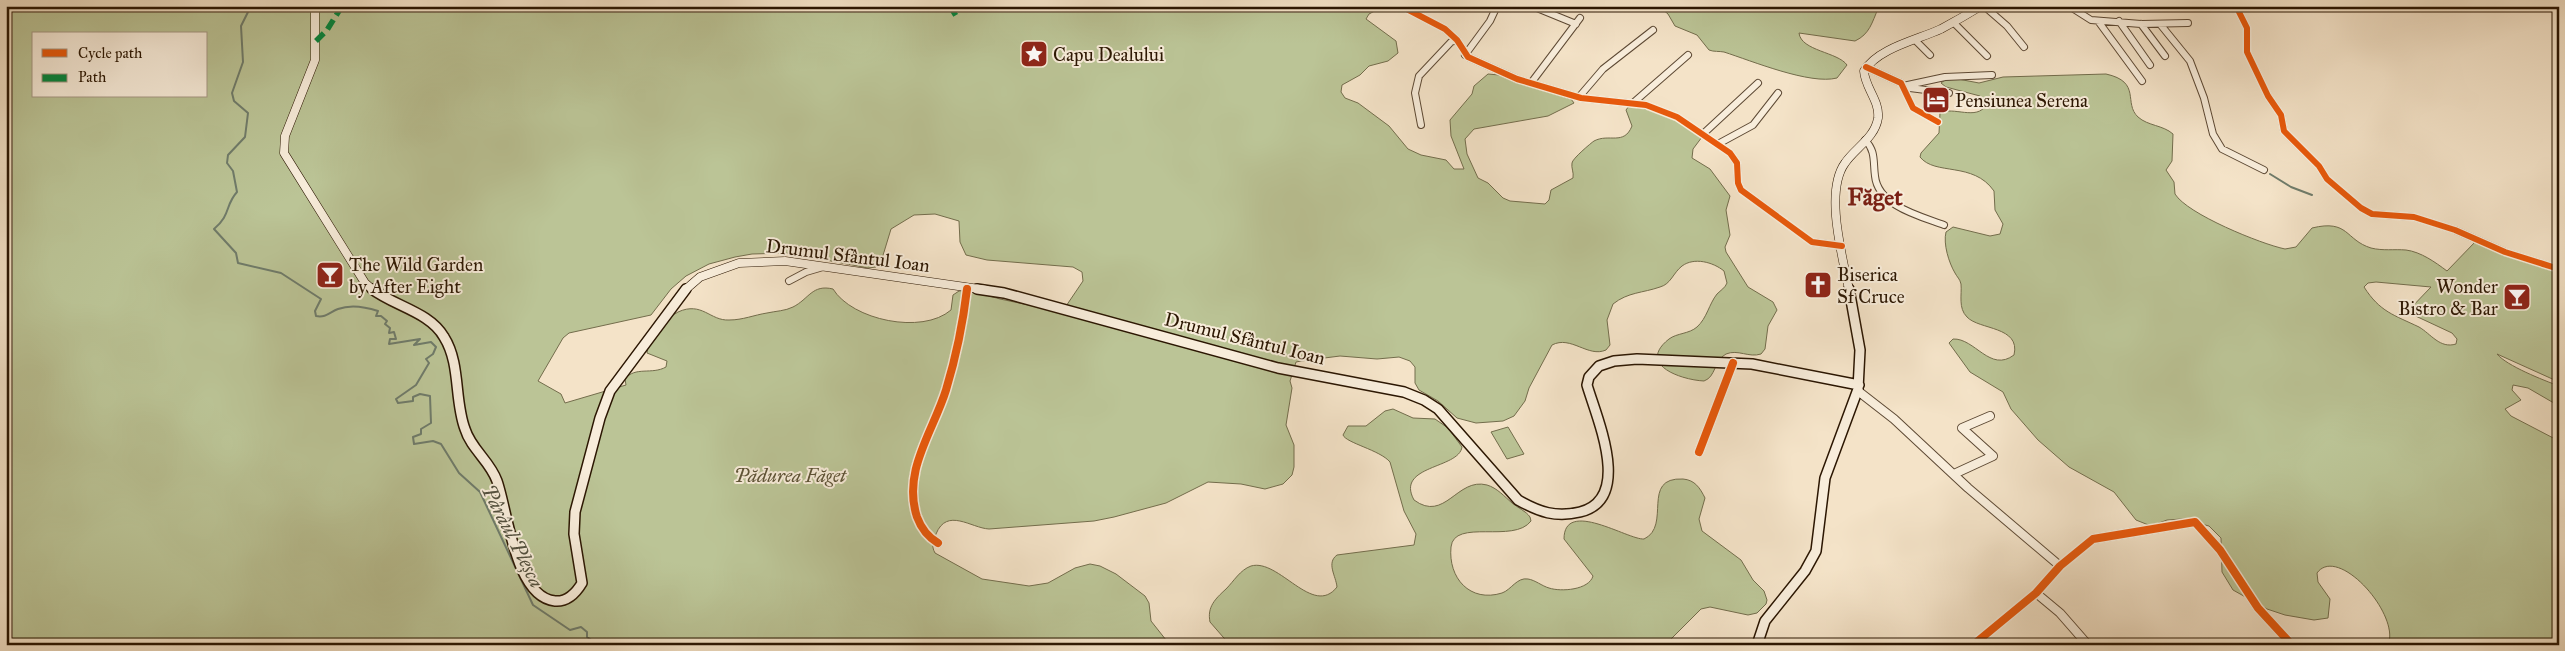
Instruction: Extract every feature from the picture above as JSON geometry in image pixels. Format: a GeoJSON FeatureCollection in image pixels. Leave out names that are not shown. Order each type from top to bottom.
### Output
{"type":"FeatureCollection","features":[{"type":"Feature","properties":{"kind":"main road","name":"Drumul Sfântul Ioan"},"geometry":{"type":"LineString","coordinates":[[315,6],[315,60],[284,136],[284,153],[365,284],[382,298],[432,324],[444,336],[449,351],[464,428],[494,474],[522,569],[538,596],[546,601],[559,601],[568,598],[582,583],[574,534],[575,512],[606,400],[615,382],[686,289],[700,277],[739,263],[776,260],[1004,293],[1278,368],[1388,388],[1414,395],[1429,402],[1444,414],[1512,495],[1529,507],[1552,515],[1571,514],[1590,509],[1602,498],[1608,485],[1608,459],[1587,388],[1588,379],[1594,370],[1608,362],[1626,359],[1764,366],[1859,388]]}},
{"type":"Feature","properties":{"kind":"main road"},"geometry":{"type":"LineString","coordinates":[[1757,645],[1764,622],[1812,561],[1818,541],[1821,496],[1826,475],[1859,388],[1859,345],[1842,246],[1836,196],[1837,178],[1845,162],[1876,127],[1878,120],[1877,106],[1864,75],[1866,67],[1879,56],[1916,41],[1981,6]]}},
{"type":"Feature","properties":{"kind":"street"},"geometry":{"type":"LineString","coordinates":[[1401,6],[1445,29],[1457,40],[1465,55],[1531,84],[1579,97],[1633,103],[1660,109],[1703,134],[1730,153],[1737,163],[1738,183],[1741,190],[1812,242],[1842,246]]}},
{"type":"Feature","properties":{"kind":"street"},"geometry":{"type":"LineString","coordinates":[[1465,55],[1490,21],[1497,6]]}},
{"type":"Feature","properties":{"kind":"street"},"geometry":{"type":"LineString","coordinates":[[1532,6],[1576,24]]}},
{"type":"Feature","properties":{"kind":"street"},"geometry":{"type":"LineString","coordinates":[[1984,6],[2010,29],[2024,48]]}},
{"type":"Feature","properties":{"kind":"street"},"geometry":{"type":"LineString","coordinates":[[2069,6],[2085,18],[2098,20],[2141,24],[2188,23]]}},
{"type":"Feature","properties":{"kind":"street"},"geometry":{"type":"LineString","coordinates":[[2236,6],[2247,28],[2247,52],[2268,96],[2281,114],[2284,131],[2319,166],[2327,179],[2361,208],[2372,214],[2399,215],[2455,230],[2505,252],[2559,269]]}},
{"type":"Feature","properties":{"kind":"street"},"geometry":{"type":"LineString","coordinates":[[1531,84],[1580,18]]}},
{"type":"Feature","properties":{"kind":"street"},"geometry":{"type":"LineString","coordinates":[[2098,20],[2142,81]]}},
{"type":"Feature","properties":{"kind":"street"},"geometry":{"type":"LineString","coordinates":[[2119,21],[2150,65]]}},
{"type":"Feature","properties":{"kind":"street"},"geometry":{"type":"LineString","coordinates":[[1953,22],[1987,56]]}},
{"type":"Feature","properties":{"kind":"street"},"geometry":{"type":"LineString","coordinates":[[2141,24],[2165,56]]}},
{"type":"Feature","properties":{"kind":"street"},"geometry":{"type":"LineString","coordinates":[[2160,24],[2190,62],[2204,98],[2213,134],[2222,149],[2264,170]]}},
{"type":"Feature","properties":{"kind":"street"},"geometry":{"type":"LineString","coordinates":[[1579,97],[1603,70],[1653,30]]}},
{"type":"Feature","properties":{"kind":"street"},"geometry":{"type":"LineString","coordinates":[[1421,125],[1415,93],[1420,76],[1450,42],[1457,40]]}},
{"type":"Feature","properties":{"kind":"street"},"geometry":{"type":"LineString","coordinates":[[1916,41],[1930,55]]}},
{"type":"Feature","properties":{"kind":"street"},"geometry":{"type":"LineString","coordinates":[[1633,103],[1688,55]]}},
{"type":"Feature","properties":{"kind":"street"},"geometry":{"type":"LineString","coordinates":[[1866,67],[1886,75],[1904,87],[1932,89],[1949,93]]}},
{"type":"Feature","properties":{"kind":"street"},"geometry":{"type":"LineString","coordinates":[[1904,87],[1945,77],[1992,75]]}},
{"type":"Feature","properties":{"kind":"street"},"geometry":{"type":"LineString","coordinates":[[1703,134],[1758,84]]}},
{"type":"Feature","properties":{"kind":"street"},"geometry":{"type":"LineString","coordinates":[[1904,87],[1913,108],[1938,122]]}},
{"type":"Feature","properties":{"kind":"street"},"geometry":{"type":"LineString","coordinates":[[1718,144],[1753,125],[1778,93]]}},
{"type":"Feature","properties":{"kind":"street"},"geometry":{"type":"LineString","coordinates":[[1865,140],[1870,143],[1874,152],[1875,179],[1886,197],[1910,212],[1944,225]]}},
{"type":"Feature","properties":{"kind":"street"},"geometry":{"type":"LineString","coordinates":[[789,281],[806,272],[824,267]]}},
{"type":"Feature","properties":{"kind":"street"},"geometry":{"type":"LineString","coordinates":[[938,543],[931,539],[920,522],[911,502],[911,491],[920,455],[945,392],[959,341],[967,288]]}},
{"type":"Feature","properties":{"kind":"street"},"geometry":{"type":"LineString","coordinates":[[1699,452],[1733,363]]}},
{"type":"Feature","properties":{"kind":"street"},"geometry":{"type":"LineString","coordinates":[[1859,388],[2060,566]]}},
{"type":"Feature","properties":{"kind":"street"},"geometry":{"type":"LineString","coordinates":[[1954,474],[1993,456],[1962,428],[1990,416]]}},
{"type":"Feature","properties":{"kind":"street"},"geometry":{"type":"LineString","coordinates":[[1973,645],[2036,593],[2060,566],[2093,539],[2195,522],[2211,536],[2255,604],[2292,645]]}},
{"type":"Feature","properties":{"kind":"street"},"geometry":{"type":"LineString","coordinates":[[2036,593],[2060,613],[2088,645]]}},
{"type":"Feature","properties":{"kind":"green space","name":"Pădurea Făget"},"geometry":{"type":"Polygon","coordinates":[[[6,6],[1384,6],[1369,14],[1366,19],[1396,41],[1398,53],[1388,61],[1369,66],[1360,75],[1342,85],[1341,92],[1345,98],[1358,103],[1389,126],[1408,149],[1421,155],[1446,160],[1454,169],[1464,169],[1451,136],[1450,120],[1472,94],[1474,86],[1488,74],[1499,75],[1571,99],[1574,103],[1548,116],[1474,129],[1465,139],[1467,154],[1478,178],[1488,183],[1503,198],[1510,201],[1545,204],[1549,200],[1551,190],[1573,178],[1573,161],[1594,141],[1625,136],[1629,132],[1632,126],[1626,110],[1629,106],[1639,107],[1667,116],[1685,125],[1702,137],[1693,149],[1692,158],[1710,169],[1730,196],[1726,210],[1730,235],[1725,247],[1726,252],[1748,287],[1773,302],[1777,310],[1768,326],[1765,349],[1761,354],[1752,355],[1735,352],[1726,354],[1719,360],[1711,376],[1704,381],[1685,378],[1675,374],[1660,363],[1657,356],[1660,348],[1672,337],[1697,327],[1714,298],[1727,283],[1724,271],[1714,265],[1698,261],[1687,263],[1664,286],[1630,295],[1613,304],[1607,320],[1610,345],[1606,350],[1593,351],[1566,343],[1552,345],[1529,388],[1525,401],[1514,416],[1503,421],[1476,423],[1457,418],[1438,401],[1419,390],[1415,383],[1415,367],[1410,361],[1399,357],[1377,359],[1340,356],[1296,362],[1290,381],[1292,388],[1286,425],[1294,445],[1294,467],[1292,475],[1283,484],[1265,489],[1241,484],[1208,482],[1166,503],[1094,521],[989,529],[953,520],[941,526],[935,536],[933,545],[935,553],[982,579],[1029,586],[1048,583],[1075,568],[1090,564],[1100,566],[1116,574],[1145,596],[1149,603],[1151,621],[1170,645],[6,645],[6,6]],[[935,214],[914,215],[891,229],[881,262],[876,267],[868,268],[789,253],[752,254],[709,264],[686,276],[671,289],[651,315],[569,333],[563,338],[538,381],[561,394],[565,403],[626,385],[625,379],[634,373],[666,367],[667,361],[647,353],[648,347],[673,315],[686,309],[700,310],[716,318],[739,319],[790,308],[815,290],[826,288],[833,289],[842,300],[855,309],[871,316],[906,323],[923,322],[938,318],[951,310],[953,295],[959,291],[968,290],[1062,312],[1083,281],[1082,272],[1073,267],[987,260],[966,255],[960,242],[959,221],[935,214]]]}},
{"type":"Feature","properties":{"kind":"green space"},"geometry":{"type":"Polygon","coordinates":[[[1631,6],[1905,6],[1878,9],[1867,31],[1855,41],[1799,33],[1801,39],[1806,44],[1836,57],[1847,65],[1837,78],[1826,79],[1797,75],[1724,52],[1709,50],[1697,35],[1675,26],[1668,14],[1662,9],[1631,6]]]}},
{"type":"Feature","properties":{"kind":"green space"},"geometry":{"type":"Polygon","coordinates":[[[2106,74],[2124,82],[2128,87],[2132,106],[2138,117],[2173,134],[2172,161],[2166,170],[2174,182],[2175,194],[2182,202],[2209,219],[2259,241],[2285,249],[2296,247],[2312,228],[2333,226],[2340,228],[2371,248],[2412,251],[2428,258],[2447,271],[2476,241],[2559,273],[2559,382],[2497,354],[2517,368],[2559,386],[2559,406],[2528,388],[2513,385],[2512,390],[2521,400],[2505,409],[2511,416],[2559,441],[2559,645],[2388,645],[2390,632],[2377,601],[2352,575],[2339,568],[2327,567],[2317,573],[2318,582],[2330,599],[2328,618],[2314,620],[2285,615],[2267,609],[2233,590],[2222,572],[2221,538],[2209,526],[2182,519],[2167,520],[2151,526],[2136,520],[2114,492],[2069,467],[2038,440],[2011,409],[2003,392],[1970,372],[1949,343],[1953,339],[1961,340],[1990,358],[1997,360],[2014,355],[2014,346],[2011,339],[2005,334],[1973,321],[1962,310],[1961,282],[1953,269],[1947,253],[1946,232],[1953,227],[1990,236],[2000,234],[2003,224],[1995,210],[1994,191],[1985,182],[1965,172],[1927,163],[1920,157],[1921,153],[1939,133],[1940,113],[1945,111],[1977,112],[1986,105],[1980,96],[1946,87],[1941,83],[1945,80],[1958,79],[1979,83],[2003,77],[2106,74]],[[2376,282],[2368,283],[2364,287],[2376,302],[2388,312],[2419,327],[2440,343],[2456,344],[2457,339],[2452,333],[2407,312],[2431,287],[2376,282]]]}},
{"type":"Feature","properties":{"kind":"green space"},"geometry":{"type":"Polygon","coordinates":[[[1393,409],[1413,418],[1435,419],[1448,428],[1462,447],[1451,460],[1420,474],[1413,480],[1410,489],[1414,500],[1425,506],[1434,506],[1443,503],[1467,487],[1477,484],[1487,485],[1497,490],[1530,517],[1531,521],[1523,528],[1512,531],[1473,532],[1462,534],[1455,538],[1451,547],[1453,569],[1457,578],[1471,591],[1490,595],[1502,593],[1524,579],[1560,590],[1574,589],[1586,584],[1593,576],[1564,539],[1567,527],[1574,522],[1585,521],[1644,539],[1652,533],[1656,524],[1659,494],[1663,486],[1670,480],[1683,479],[1697,485],[1705,498],[1699,519],[1702,531],[1741,560],[1753,580],[1764,591],[1767,600],[1766,604],[1757,613],[1748,615],[1710,607],[1701,609],[1665,645],[1230,645],[1210,622],[1210,612],[1215,600],[1247,568],[1262,566],[1273,570],[1307,592],[1317,596],[1328,595],[1337,587],[1332,570],[1332,562],[1337,555],[1414,545],[1416,534],[1404,511],[1390,462],[1379,454],[1350,441],[1343,435],[1348,426],[1366,426],[1385,411],[1393,409]]]}},
{"type":"Feature","properties":{"kind":"green space"},"geometry":{"type":"Polygon","coordinates":[[[1508,427],[1524,454],[1507,459],[1491,432],[1508,427]]]}},
{"type":"Feature","properties":{"kind":"waterway","name":"Pârâul Pleșca"},"geometry":{"type":"LineString","coordinates":[[251,6],[241,26],[243,62],[232,93],[234,101],[248,113],[245,137],[228,155],[227,163],[233,171],[237,192],[231,201],[226,215],[214,229],[236,253],[238,263],[281,273],[321,299],[315,311],[316,316],[348,307],[369,308],[378,311],[376,316],[381,316],[387,321],[385,324],[390,328],[389,333],[394,332],[396,339],[390,339],[389,344],[420,339],[414,345],[431,342],[436,347],[433,354],[426,359],[429,363],[416,385],[396,399],[398,403],[413,401],[413,397],[420,394],[430,396],[431,423],[421,429],[421,434],[413,437],[414,444],[433,441],[441,444],[459,473],[480,492],[533,605],[570,630],[581,627],[587,632],[587,637],[599,645]]}},
{"type":"Feature","properties":{"kind":"waterway"},"geometry":{"type":"LineString","coordinates":[[2270,174],[2291,187],[2312,195]]}},
{"type":"Feature","properties":{"kind":"marked path"},"geometry":{"type":"LineString","coordinates":[[316,41],[327,30],[342,6]]}},
{"type":"Feature","properties":{"kind":"marked path"},"geometry":{"type":"LineString","coordinates":[[950,6],[956,16]]}},
{"type":"Feature","properties":{"kind":"cycle path"},"geometry":{"type":"LineString","coordinates":[[1401,6],[1445,29],[1457,40],[1468,57],[1517,79],[1581,98],[1646,105],[1677,117],[1730,153],[1737,163],[1738,183],[1741,190],[1812,242],[1842,246]]}},
{"type":"Feature","properties":{"kind":"cycle path"},"geometry":{"type":"LineString","coordinates":[[2236,6],[2247,28],[2247,52],[2268,96],[2281,115],[2284,131],[2319,166],[2327,179],[2361,208],[2372,214],[2414,217],[2455,230],[2505,252],[2559,269]]}},
{"type":"Feature","properties":{"kind":"cycle path"},"geometry":{"type":"LineString","coordinates":[[1866,67],[1901,83],[1913,108],[1938,122]]}},
{"type":"Feature","properties":{"kind":"cycle path"},"geometry":{"type":"LineString","coordinates":[[938,543],[927,534],[919,521],[913,504],[912,488],[920,454],[950,377],[967,288]]}},
{"type":"Feature","properties":{"kind":"cycle path"},"geometry":{"type":"LineString","coordinates":[[1699,452],[1733,363]]}},
{"type":"Feature","properties":{"kind":"cycle path"},"geometry":{"type":"LineString","coordinates":[[1973,645],[2036,593],[2060,566],[2093,539],[2195,522],[2220,550],[2258,608],[2292,645]]}},
{"type":"Feature","properties":{"kind":"place","name":"Capu Dealului"},"geometry":{"type":"Point","coordinates":[1034,54]}},
{"type":"Feature","properties":{"kind":"place","name":"Pensiunea Serena"},"geometry":{"type":"Point","coordinates":[1936,100]}},
{"type":"Feature","properties":{"kind":"place","name":"The Wild Garden by After Eight"},"geometry":{"type":"Point","coordinates":[330,275]}},
{"type":"Feature","properties":{"kind":"place","name":"Biserica Sf Cruce"},"geometry":{"type":"Point","coordinates":[1818,285]}},
{"type":"Feature","properties":{"kind":"place","name":"Wonder Bistro & Bar"},"geometry":{"type":"Point","coordinates":[2517,297]}},
{"type":"Feature","properties":{"kind":"district","name":"Făget"},"geometry":{"type":"Point","coordinates":[1875,197]}}]}
